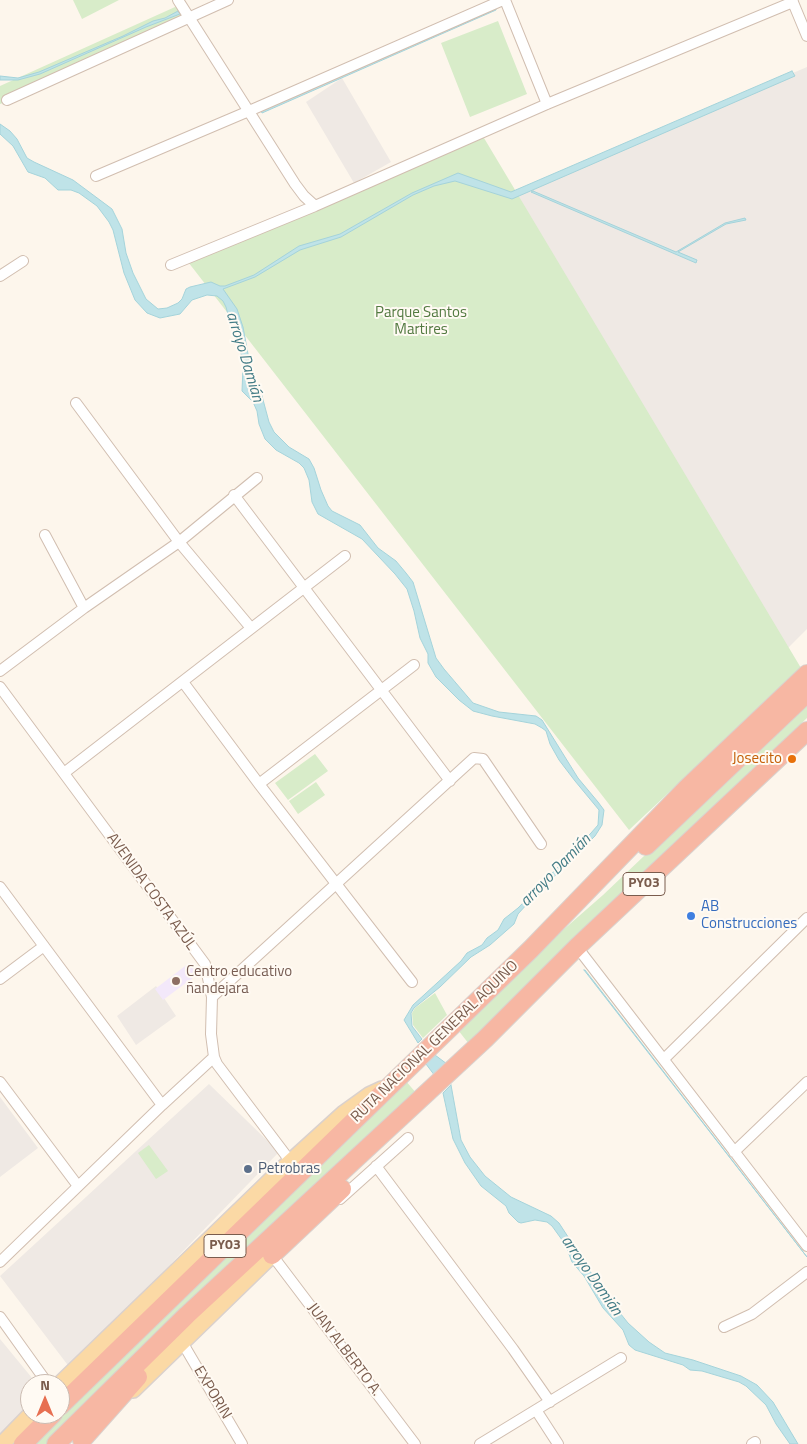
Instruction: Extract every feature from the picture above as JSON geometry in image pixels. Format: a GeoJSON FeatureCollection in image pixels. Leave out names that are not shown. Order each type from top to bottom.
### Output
{"type":"FeatureCollection","features":[{"type":"Feature","properties":{"kind":"highway","name":"RUTA NACIONAL GENERAL AQUINO"},"geometry":{"type":"LineString","coordinates":[[70,1396],[531,949],[687,788],[807,674]]}},
{"type":"Feature","properties":{"kind":"highway","name":"PY03"},"geometry":{"type":"LineString","coordinates":[[531,949],[595,897],[807,693]]}},
{"type":"Feature","properties":{"kind":"highway","name":"RUTA NACIONAL GENERAL AQUINO"},"geometry":{"type":"LineString","coordinates":[[56,1444],[187,1315],[485,1040],[577,947],[807,731]]}},
{"type":"Feature","properties":{"kind":"highway","name":"PY03"},"geometry":{"type":"LineString","coordinates":[[274,1257],[356,1174],[379,1138]]}},
{"type":"Feature","properties":{"kind":"highway"},"geometry":{"type":"LineString","coordinates":[[80,1442],[160,1352],[187,1315]]}},
{"type":"Feature","properties":{"kind":"highway"},"geometry":{"type":"LineString","coordinates":[[23,1444],[42,1424]]}},
{"type":"Feature","properties":{"kind":"main road","name":"PY03"},"geometry":{"type":"LineString","coordinates":[[70,1374],[344,1113],[370,1095],[390,1085]]}},
{"type":"Feature","properties":{"kind":"main road"},"geometry":{"type":"LineString","coordinates":[[174,1274],[314,1158]]}},
{"type":"Feature","properties":{"kind":"main road","name":"PY03"},"geometry":{"type":"LineString","coordinates":[[80,1442],[182,1342],[274,1257]]}},
{"type":"Feature","properties":{"kind":"main road"},"geometry":{"type":"LineString","coordinates":[[2,1444],[21,1424]]}},
{"type":"Feature","properties":{"kind":"street"},"geometry":{"type":"LineString","coordinates":[[178,0],[295,184],[315,206]]}},
{"type":"Feature","properties":{"kind":"street"},"geometry":{"type":"LineString","coordinates":[[7,100],[228,0]]}},
{"type":"Feature","properties":{"kind":"street"},"geometry":{"type":"LineString","coordinates":[[96,176],[504,0],[547,104]]}},
{"type":"Feature","properties":{"kind":"street"},"geometry":{"type":"LineString","coordinates":[[171,266],[792,1],[807,36]]}},
{"type":"Feature","properties":{"kind":"street"},"geometry":{"type":"LineString","coordinates":[[0,276],[23,261]]}},
{"type":"Feature","properties":{"kind":"street"},"geometry":{"type":"LineString","coordinates":[[76,403],[179,542],[251,628]]}},
{"type":"Feature","properties":{"kind":"street"},"geometry":{"type":"LineString","coordinates":[[0,671],[84,608],[179,542],[257,478]]}},
{"type":"Feature","properties":{"kind":"street"},"geometry":{"type":"LineString","coordinates":[[234,495],[450,781]]}},
{"type":"Feature","properties":{"kind":"street"},"geometry":{"type":"LineString","coordinates":[[45,535],[84,608]]}},
{"type":"Feature","properties":{"kind":"street"},"geometry":{"type":"LineString","coordinates":[[64,774],[345,556]]}},
{"type":"Feature","properties":{"kind":"street"},"geometry":{"type":"LineString","coordinates":[[259,784],[414,665]]}},
{"type":"Feature","properties":{"kind":"street"},"geometry":{"type":"LineString","coordinates":[[183,682],[336,885],[412,982]]}},
{"type":"Feature","properties":{"kind":"street","name":"AVENIDA COSTA AZÚL"},"geometry":{"type":"LineString","coordinates":[[0,688],[205,964],[212,997],[210,1034],[217,1064],[291,1162]]}},
{"type":"Feature","properties":{"kind":"street"},"geometry":{"type":"LineString","coordinates":[[212,997],[474,758],[484,759],[542,844]]}},
{"type":"Feature","properties":{"kind":"street"},"geometry":{"type":"LineString","coordinates":[[0,887],[162,1105]]}},
{"type":"Feature","properties":{"kind":"street"},"geometry":{"type":"LineString","coordinates":[[664,1060],[807,918]]}},
{"type":"Feature","properties":{"kind":"street"},"geometry":{"type":"LineString","coordinates":[[0,979],[44,946]]}},
{"type":"Feature","properties":{"kind":"street"},"geometry":{"type":"LineString","coordinates":[[577,947],[807,1245]]}},
{"type":"Feature","properties":{"kind":"street"},"geometry":{"type":"LineString","coordinates":[[0,1262],[214,1057]]}},
{"type":"Feature","properties":{"kind":"street"},"geometry":{"type":"LineString","coordinates":[[0,1082],[78,1186]]}},
{"type":"Feature","properties":{"kind":"street"},"geometry":{"type":"LineString","coordinates":[[734,1152],[807,1082]]}},
{"type":"Feature","properties":{"kind":"street"},"geometry":{"type":"LineString","coordinates":[[274,1257],[408,1138]]}},
{"type":"Feature","properties":{"kind":"street"},"geometry":{"type":"LineString","coordinates":[[376,1166],[513,1349],[550,1402]]}},
{"type":"Feature","properties":{"kind":"street","name":"JUAN ALBERTO A."},"geometry":{"type":"LineString","coordinates":[[274,1257],[415,1444]]}},
{"type":"Feature","properties":{"kind":"street"},"geometry":{"type":"LineString","coordinates":[[724,1327],[752,1314],[807,1272]]}},
{"type":"Feature","properties":{"kind":"street"},"geometry":{"type":"LineString","coordinates":[[0,1317],[41,1374]]}},
{"type":"Feature","properties":{"kind":"street","name":"EXPORIN"},"geometry":{"type":"LineString","coordinates":[[182,1342],[242,1444]]}},
{"type":"Feature","properties":{"kind":"street"},"geometry":{"type":"LineString","coordinates":[[480,1444],[621,1358]]}},
{"type":"Feature","properties":{"kind":"street"},"geometry":{"type":"LineString","coordinates":[[536,1410],[558,1444]]}},
{"type":"Feature","properties":{"kind":"shaded area"},"geometry":{"type":"Polygon","coordinates":[[[807,67],[807,629],[787,649],[508,195],[807,67]]]}},
{"type":"Feature","properties":{"kind":"shaded area"},"geometry":{"type":"Polygon","coordinates":[[[342,78],[391,162],[354,183],[306,102],[342,78]]]}},
{"type":"Feature","properties":{"kind":"shaded area","name":"Centro educativo ñandejara"},"geometry":{"type":"Polygon","coordinates":[[[189,963],[198,974],[163,1000],[155,989],[189,963]]]}},
{"type":"Feature","properties":{"kind":"shaded area"},"geometry":{"type":"Polygon","coordinates":[[[156,986],[176,1016],[136,1045],[117,1016],[156,986]]]}},
{"type":"Feature","properties":{"kind":"shaded area"},"geometry":{"type":"Polygon","coordinates":[[[209,1084],[279,1152],[70,1368],[0,1276],[209,1084]]]}},
{"type":"Feature","properties":{"kind":"shaded area"},"geometry":{"type":"Polygon","coordinates":[[[0,1097],[38,1148],[0,1177],[0,1097]]]}},
{"type":"Feature","properties":{"kind":"shaded area"},"geometry":{"type":"Polygon","coordinates":[[[0,1339],[29,1374],[20,1374],[20,1416],[0,1438],[0,1339]]]}},
{"type":"Feature","properties":{"kind":"green space"},"geometry":{"type":"Polygon","coordinates":[[[73,0],[119,0],[82,19],[73,0]]]}},
{"type":"Feature","properties":{"kind":"green space"},"geometry":{"type":"Polygon","coordinates":[[[175,7],[182,14],[179,18],[2,98],[3,103],[0,104],[0,86],[175,7]]]}},
{"type":"Feature","properties":{"kind":"green space"},"geometry":{"type":"Polygon","coordinates":[[[498,21],[527,94],[470,117],[441,43],[498,21]]]}},
{"type":"Feature","properties":{"kind":"green space","name":"Parque Santos Martires"},"geometry":{"type":"Polygon","coordinates":[[[481,133],[801,668],[629,830],[185,258],[481,133]]]}},
{"type":"Feature","properties":{"kind":"green space"},"geometry":{"type":"Polygon","coordinates":[[[807,701],[807,718],[611,904],[469,1044],[458,1030],[547,944],[603,895],[807,701]]]}},
{"type":"Feature","properties":{"kind":"green space"},"geometry":{"type":"Polygon","coordinates":[[[315,754],[328,771],[288,800],[275,783],[315,754]]]}},
{"type":"Feature","properties":{"kind":"green space"},"geometry":{"type":"Polygon","coordinates":[[[316,782],[325,795],[298,814],[289,801],[316,782]]]}},
{"type":"Feature","properties":{"kind":"green space"},"geometry":{"type":"Polygon","coordinates":[[[435,993],[447,1015],[423,1038],[413,1025],[412,1013],[415,1008],[435,993]]]}},
{"type":"Feature","properties":{"kind":"green space"},"geometry":{"type":"Polygon","coordinates":[[[405,1080],[417,1094],[49,1444],[31,1444],[51,1424],[70,1424],[70,1406],[405,1080]]]}},
{"type":"Feature","properties":{"kind":"green space"},"geometry":{"type":"Polygon","coordinates":[[[149,1145],[168,1171],[156,1179],[138,1153],[149,1145]]]}},
{"type":"Feature","properties":{"kind":"water"},"geometry":{"type":"Polygon","coordinates":[[[496,9],[262,113],[261,111],[496,9]]]}},
{"type":"Feature","properties":{"kind":"water"},"geometry":{"type":"Polygon","coordinates":[[[178,11],[180,14],[40,74],[18,80],[0,80],[0,76],[18,78],[39,72],[178,11]]]}},
{"type":"Feature","properties":{"kind":"water","name":"arroyo Damián"},"geometry":{"type":"Polygon","coordinates":[[[792,71],[795,76],[512,199],[455,181],[434,186],[413,195],[341,237],[300,250],[255,277],[223,289],[237,309],[243,327],[251,370],[274,432],[289,447],[309,459],[328,506],[332,511],[360,525],[378,548],[396,561],[413,582],[436,658],[444,669],[473,703],[499,712],[536,716],[542,720],[578,778],[604,810],[602,825],[595,836],[528,903],[518,914],[514,924],[490,945],[471,957],[440,987],[414,1008],[411,1013],[412,1026],[422,1039],[418,1043],[404,1020],[413,1005],[461,961],[467,953],[482,945],[487,938],[498,930],[504,919],[518,908],[591,833],[598,825],[599,810],[559,760],[550,744],[546,731],[535,724],[473,711],[436,677],[428,663],[428,654],[420,638],[407,589],[362,539],[318,514],[312,502],[309,480],[304,468],[299,463],[276,450],[265,439],[253,402],[242,391],[243,367],[240,346],[233,333],[223,301],[217,296],[207,295],[192,300],[180,314],[160,318],[147,313],[135,300],[124,273],[113,230],[97,206],[79,193],[71,190],[58,190],[45,178],[28,172],[13,146],[0,134],[0,124],[17,139],[27,158],[73,180],[112,209],[122,229],[126,253],[133,273],[146,299],[158,309],[167,308],[178,303],[186,289],[190,287],[211,282],[225,286],[254,275],[299,246],[340,234],[412,193],[458,173],[511,192],[792,71]]]}},
{"type":"Feature","properties":{"kind":"water"},"geometry":{"type":"Polygon","coordinates":[[[533,191],[676,252],[725,223],[745,218],[746,220],[726,224],[678,252],[697,260],[696,263],[531,192],[533,191]]]}},
{"type":"Feature","properties":{"kind":"water"},"geometry":{"type":"Polygon","coordinates":[[[584,970],[585,970],[807,1257],[584,970]]]}},
{"type":"Feature","properties":{"kind":"water"},"geometry":{"type":"Polygon","coordinates":[[[435,1055],[447,1064],[435,1076],[426,1064],[435,1055]]]}},
{"type":"Feature","properties":{"kind":"water","name":"arroyo Damián"},"geometry":{"type":"Polygon","coordinates":[[[451,1085],[461,1140],[470,1157],[485,1176],[511,1197],[551,1216],[559,1223],[597,1284],[628,1323],[649,1342],[665,1353],[741,1376],[757,1385],[773,1402],[798,1444],[790,1444],[766,1405],[746,1386],[739,1382],[702,1371],[690,1370],[683,1365],[635,1350],[629,1345],[623,1330],[603,1308],[584,1276],[572,1262],[565,1244],[552,1226],[547,1222],[535,1220],[518,1222],[509,1213],[506,1206],[481,1186],[465,1163],[453,1139],[443,1093],[451,1085]]]}},
{"type":"Feature","properties":{"kind":"place","name":"Josecito"},"geometry":{"type":"Point","coordinates":[792,759]}},
{"type":"Feature","properties":{"kind":"place","name":"AB Construcciones"},"geometry":{"type":"Point","coordinates":[691,916]}},
{"type":"Feature","properties":{"kind":"place","name":"Centro educativo ñandejara"},"geometry":{"type":"Point","coordinates":[176,981]}},
{"type":"Feature","properties":{"kind":"place","name":"Petrobras"},"geometry":{"type":"Point","coordinates":[248,1169]}}]}
